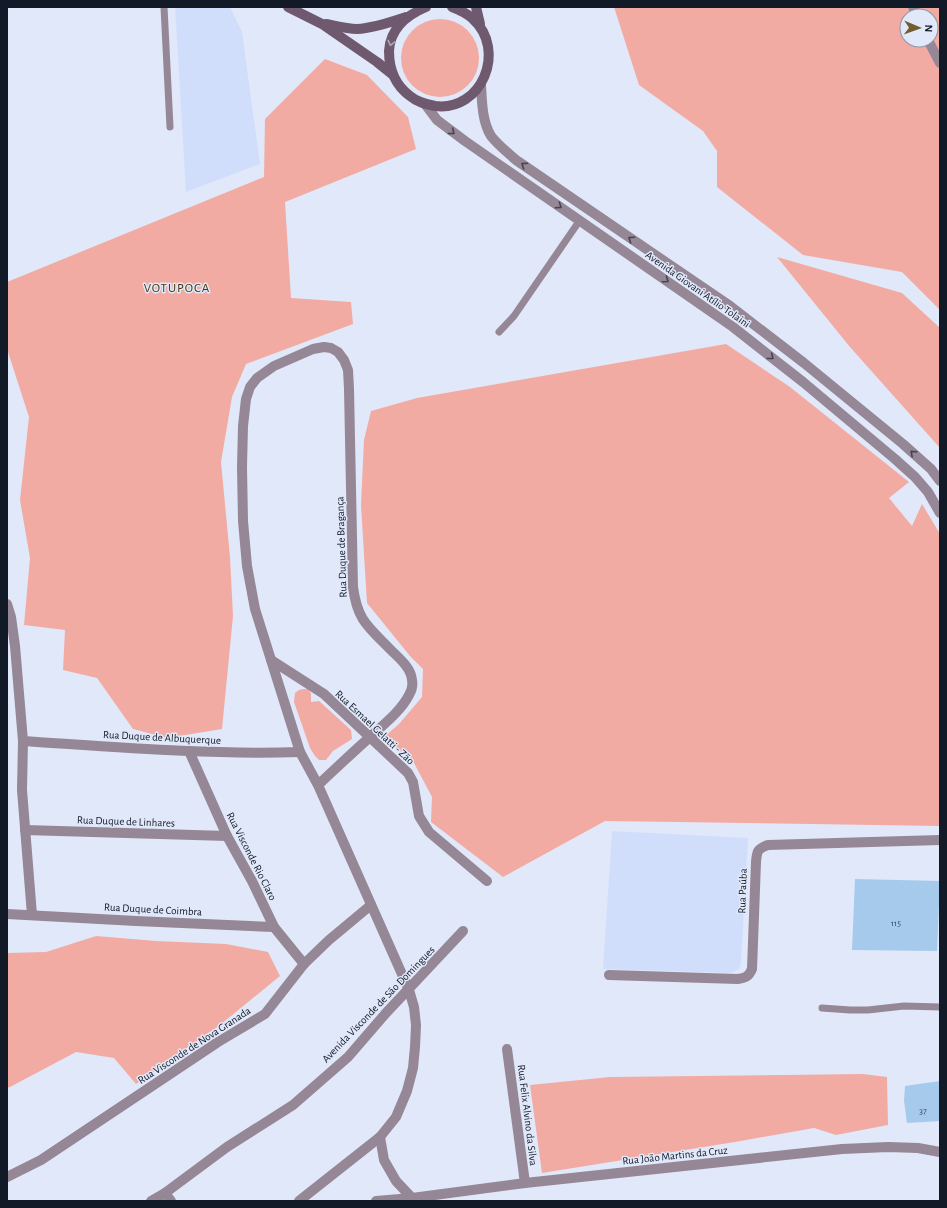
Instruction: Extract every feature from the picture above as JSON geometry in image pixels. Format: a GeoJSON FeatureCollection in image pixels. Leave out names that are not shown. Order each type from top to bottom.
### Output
{"type":"FeatureCollection","features":[{"type":"Feature","properties":{"kind":"street"},"geometry":{"type":"LineString","coordinates":[[288,7],[322,24],[392,74]]}},
{"type":"Feature","properties":{"kind":"street"},"geometry":{"type":"LineString","coordinates":[[322,24],[357,29],[370,27],[392,22],[426,7]]}},
{"type":"Feature","properties":{"kind":"street"},"geometry":{"type":"LineString","coordinates":[[452,7],[463,11],[473,19],[482,30]]}},
{"type":"Feature","properties":{"kind":"street"},"geometry":{"type":"LineString","coordinates":[[414,11],[400,25],[393,36],[389,49],[389,62],[392,74],[405,93],[414,100],[425,104],[440,106],[456,104],[470,96],[480,85],[487,72],[490,58],[488,43],[482,30],[476,7]]}},
{"type":"Feature","properties":{"kind":"street"},"geometry":{"type":"LineString","coordinates":[[932,48],[940,63]]}},
{"type":"Feature","properties":{"kind":"street","name":"Avenida Giovani Atílio Tolaini"},"geometry":{"type":"LineString","coordinates":[[480,85],[485,120],[491,136],[516,160],[736,311],[804,363],[903,444],[931,469],[940,481]]}},
{"type":"Feature","properties":{"kind":"street","name":"Avenida Giovani Atílio Tolaini"},"geometry":{"type":"LineString","coordinates":[[425,104],[437,120],[465,141],[733,327],[803,382],[915,477],[928,492],[940,513]]}},
{"type":"Feature","properties":{"kind":"street","name":"Rua Duque de Bragança"},"geometry":{"type":"LineString","coordinates":[[271,660],[255,609],[247,566],[242,521],[243,426],[246,399],[250,387],[257,378],[274,366],[313,349],[324,347],[331,348],[338,352],[344,360],[348,370],[350,389],[354,601],[358,613],[367,626],[406,665],[412,679],[412,687],[409,696],[390,719],[318,785]]}},
{"type":"Feature","properties":{"kind":"street"},"geometry":{"type":"LineString","coordinates":[[7,604],[15,646],[23,741],[22,790],[32,915]]}},
{"type":"Feature","properties":{"kind":"street"},"geometry":{"type":"LineString","coordinates":[[271,660],[300,752],[318,785],[409,990],[414,1007],[416,1025],[413,1068],[407,1091],[396,1117],[380,1137],[299,1201]]}},
{"type":"Feature","properties":{"kind":"street","name":"Rua Esmael Gelatti - Zão"},"geometry":{"type":"LineString","coordinates":[[271,660],[324,694],[408,773],[414,782],[419,816],[429,832],[487,881]]}},
{"type":"Feature","properties":{"kind":"street","name":"Rua Duque de Albuquerque"},"geometry":{"type":"LineString","coordinates":[[23,741],[189,751],[268,753],[300,752]]}},
{"type":"Feature","properties":{"kind":"street","name":"Rua Visconde Rio Claro"},"geometry":{"type":"LineString","coordinates":[[189,751],[227,836],[252,881],[274,927],[304,964]]}},
{"type":"Feature","properties":{"kind":"street","name":"Rua Duque de Linhares"},"geometry":{"type":"LineString","coordinates":[[25,830],[227,836]]}},
{"type":"Feature","properties":{"kind":"street","name":"Rua Paúba"},"geometry":{"type":"LineString","coordinates":[[609,975],[746,978],[752,969],[756,862],[760,848],[768,846],[940,840]]}},
{"type":"Feature","properties":{"kind":"street","name":"Rua Visconde de Nova Granada"},"geometry":{"type":"LineString","coordinates":[[7,1177],[41,1160],[212,1047],[265,1014],[304,964],[329,940],[371,905]]}},
{"type":"Feature","properties":{"kind":"street","name":"Rua Duque de Coimbra"},"geometry":{"type":"LineString","coordinates":[[7,914],[274,927]]}},
{"type":"Feature","properties":{"kind":"street","name":"Avenida Visconde de São Domingues"},"geometry":{"type":"LineString","coordinates":[[151,1201],[168,1197],[227,1146],[293,1105],[348,1057],[386,1013],[463,931]]}},
{"type":"Feature","properties":{"kind":"street","name":"Rua Felix Alvino da Silva"},"geometry":{"type":"LineString","coordinates":[[507,1049],[525,1183]]}},
{"type":"Feature","properties":{"kind":"street"},"geometry":{"type":"LineString","coordinates":[[380,1137],[384,1160],[396,1181],[412,1198]]}},
{"type":"Feature","properties":{"kind":"street","name":"Rua João Martins da Cruz"},"geometry":{"type":"LineString","coordinates":[[376,1201],[412,1198],[525,1183],[842,1149],[888,1146],[918,1148],[940,1152]]}},
{"type":"Feature","properties":{"kind":"lane"},"geometry":{"type":"LineString","coordinates":[[164,7],[170,127]]}},
{"type":"Feature","properties":{"kind":"lane"},"geometry":{"type":"LineString","coordinates":[[499,332],[514,316],[580,220]]}},
{"type":"Feature","properties":{"kind":"lane"},"geometry":{"type":"LineString","coordinates":[[822,1008],[850,1010],[904,1006],[940,1007]]}},
{"type":"Feature","properties":{"kind":"shaded area"},"geometry":{"type":"Polygon","coordinates":[[[175,7],[230,7],[242,32],[260,164],[186,192],[175,7]]]}},
{"type":"Feature","properties":{"kind":"shaded area"},"geometry":{"type":"Polygon","coordinates":[[[614,7],[940,7],[940,310],[902,272],[803,255],[717,187],[717,151],[703,131],[639,85],[614,7]]]}},
{"type":"Feature","properties":{"kind":"shaded area"},"geometry":{"type":"Polygon","coordinates":[[[432,19],[448,19],[462,25],[473,36],[479,50],[479,66],[473,80],[462,91],[448,97],[432,97],[418,91],[407,80],[401,66],[401,50],[407,36],[418,25],[432,19]]]}},
{"type":"Feature","properties":{"kind":"shaded area"},"geometry":{"type":"Polygon","coordinates":[[[325,59],[367,75],[408,117],[416,149],[285,202],[291,298],[351,302],[353,324],[246,364],[232,397],[221,462],[230,557],[233,616],[222,729],[167,738],[133,729],[97,678],[63,670],[65,630],[24,625],[30,558],[20,500],[29,417],[7,349],[7,282],[264,177],[265,119],[325,59]]]}},
{"type":"Feature","properties":{"kind":"shaded area"},"geometry":{"type":"Polygon","coordinates":[[[777,257],[902,293],[940,328],[940,448],[850,347],[777,257]]]}},
{"type":"Feature","properties":{"kind":"shaded area"},"geometry":{"type":"Polygon","coordinates":[[[726,344],[790,387],[909,482],[889,498],[912,526],[922,504],[940,534],[940,826],[605,821],[503,877],[431,822],[432,797],[414,763],[384,737],[399,724],[422,697],[423,669],[410,656],[367,603],[361,505],[364,440],[371,411],[417,398],[726,344]]]}},
{"type":"Feature","properties":{"kind":"shaded area"},"geometry":{"type":"Polygon","coordinates":[[[303,689],[308,689],[311,693],[311,702],[319,701],[351,730],[352,739],[333,751],[326,760],[319,760],[310,748],[294,702],[295,693],[303,689]]]}},
{"type":"Feature","properties":{"kind":"shaded area"},"geometry":{"type":"Polygon","coordinates":[[[612,831],[748,838],[741,963],[739,969],[731,973],[603,969],[612,831]]]}},
{"type":"Feature","properties":{"kind":"shaded area"},"geometry":{"type":"Polygon","coordinates":[[[96,936],[156,941],[226,944],[268,952],[280,976],[220,1025],[136,1084],[114,1058],[76,1052],[7,1088],[7,953],[46,952],[96,936]]]}},
{"type":"Feature","properties":{"kind":"shaded area"},"geometry":{"type":"Polygon","coordinates":[[[863,1074],[887,1077],[888,1125],[836,1135],[814,1128],[542,1173],[530,1085],[610,1077],[863,1074]]]}},
{"type":"Feature","properties":{"kind":"building"},"geometry":{"type":"Polygon","coordinates":[[[855,879],[940,881],[937,951],[852,950],[855,879]]]}},
{"type":"Feature","properties":{"kind":"building"},"geometry":{"type":"Polygon","coordinates":[[[940,1081],[940,1121],[907,1123],[904,1101],[905,1086],[940,1081]]]}},
{"type":"Feature","properties":{"kind":"district","name":"VOTUPOCA"},"geometry":{"type":"Point","coordinates":[177,287]}}]}
